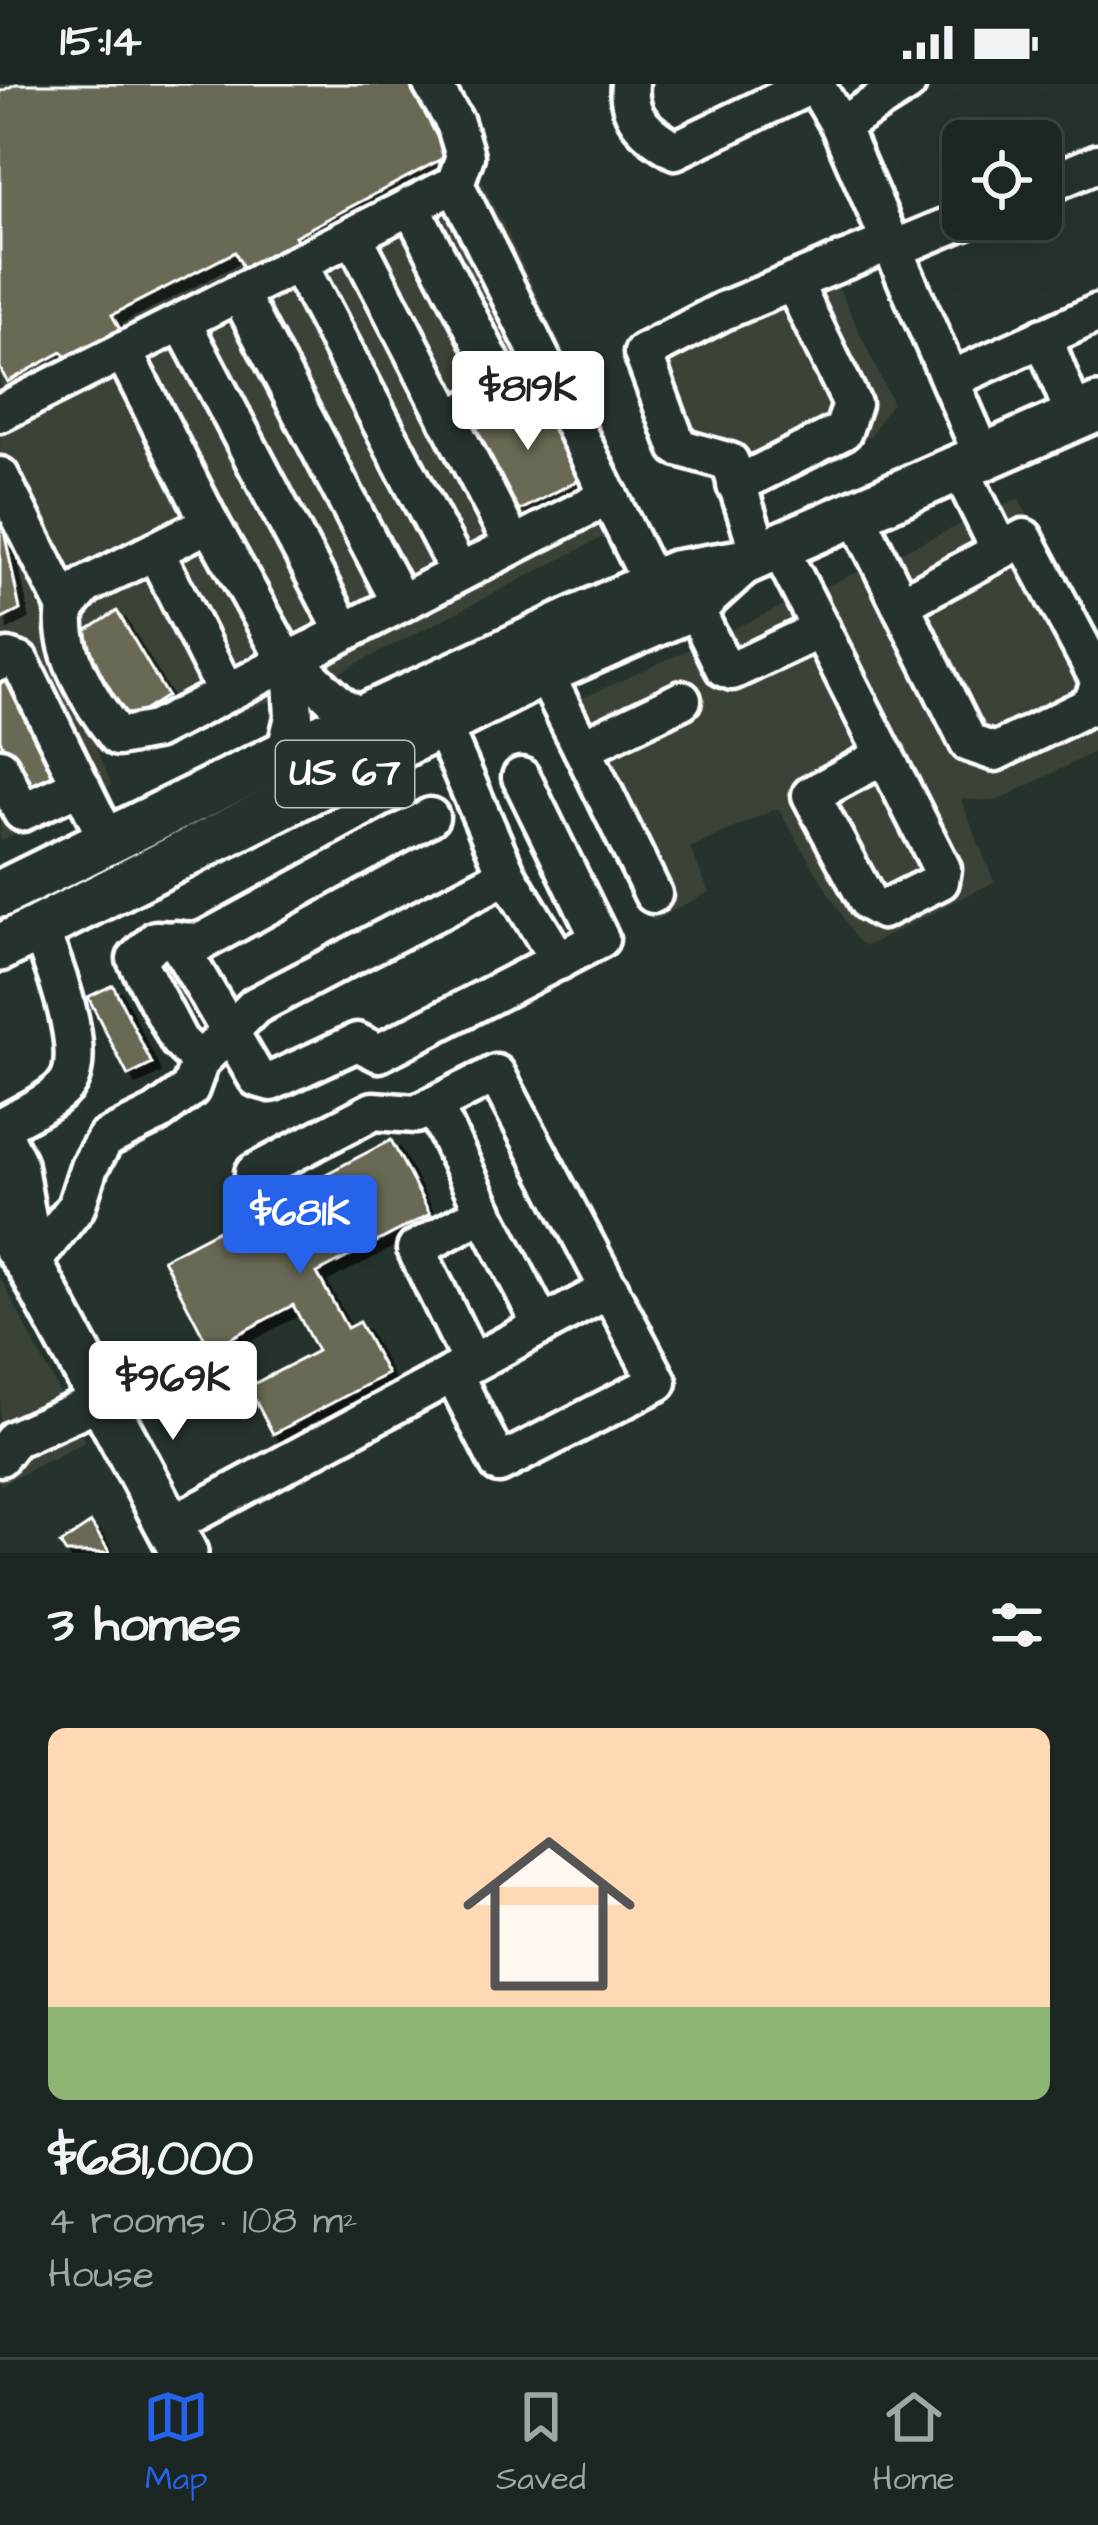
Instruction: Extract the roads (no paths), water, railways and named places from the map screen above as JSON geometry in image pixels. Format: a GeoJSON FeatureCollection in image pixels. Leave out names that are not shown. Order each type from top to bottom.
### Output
{"type":"FeatureCollection","features":[{"type":"Feature","properties":{"kind":"main road","name":"US 67"},"geometry":{"type":"LineString","coordinates":[[3,885],[108,841],[652,584],[675,574],[760,555],[1087,412]]}},
{"type":"Feature","properties":{"kind":"main road","name":"US 67"},"geometry":{"type":"LineString","coordinates":[[20,938],[544,672],[694,606],[760,555]]}},
{"type":"Feature","properties":{"kind":"main road"},"geometry":{"type":"LineString","coordinates":[[0,1137],[14,1164],[31,1265]]}},
{"type":"Feature","properties":{"kind":"main road"},"geometry":{"type":"LineString","coordinates":[[0,1222],[31,1265],[177,1539]]}},
{"type":"Feature","properties":{"kind":"street"},"geometry":{"type":"LineString","coordinates":[[0,413],[455,184],[465,156],[455,123],[433,84]]}},
{"type":"Feature","properties":{"kind":"street"},"geometry":{"type":"LineString","coordinates":[[630,84],[636,119],[648,135],[675,150],[814,84],[840,125],[950,380],[1000,550]]}},
{"type":"Feature","properties":{"kind":"street"},"geometry":{"type":"LineString","coordinates":[[840,125],[907,84]]}},
{"type":"Feature","properties":{"kind":"street"},"geometry":{"type":"LineString","coordinates":[[1062,178],[1098,163]]}},
{"type":"Feature","properties":{"kind":"street"},"geometry":{"type":"LineString","coordinates":[[455,184],[652,584]]}},
{"type":"Feature","properties":{"kind":"street"},"geometry":{"type":"LineString","coordinates":[[411,206],[505,389]]}},
{"type":"Feature","properties":{"kind":"street"},"geometry":{"type":"LineString","coordinates":[[885,755],[820,629],[760,555],[730,462],[678,447],[643,353],[793,282],[942,228]]}},
{"type":"Feature","properties":{"kind":"street"},"geometry":{"type":"LineString","coordinates":[[353,235],[513,545]]}},
{"type":"Feature","properties":{"kind":"street"},"geometry":{"type":"LineString","coordinates":[[298,263],[460,572]]}},
{"type":"Feature","properties":{"kind":"street"},"geometry":{"type":"LineString","coordinates":[[736,485],[842,430],[852,404],[793,282]]}},
{"type":"Feature","properties":{"kind":"street"},"geometry":{"type":"LineString","coordinates":[[239,293],[400,602]]}},
{"type":"Feature","properties":{"kind":"street"},"geometry":{"type":"LineString","coordinates":[[950,380],[1098,313]]}},
{"type":"Feature","properties":{"kind":"street"},"geometry":{"type":"LineString","coordinates":[[182,322],[344,631]]}},
{"type":"Feature","properties":{"kind":"street"},"geometry":{"type":"LineString","coordinates":[[1043,337],[1087,412]]}},
{"type":"Feature","properties":{"kind":"street"},"geometry":{"type":"LineString","coordinates":[[123,351],[210,524],[289,659],[340,705],[362,718]]}},
{"type":"Feature","properties":{"kind":"street"},"geometry":{"type":"LineString","coordinates":[[448,420],[545,367]]}},
{"type":"Feature","properties":{"kind":"street"},"geometry":{"type":"LineString","coordinates":[[0,476],[65,614]]}},
{"type":"Feature","properties":{"kind":"street"},"geometry":{"type":"LineString","coordinates":[[210,524],[85,586],[65,614],[62,630],[99,712],[118,737],[155,730],[609,496]]}},
{"type":"Feature","properties":{"kind":"street"},"geometry":{"type":"LineString","coordinates":[[856,514],[968,743],[995,752],[1091,705],[1098,688]]}},
{"type":"Feature","properties":{"kind":"street"},"geometry":{"type":"LineString","coordinates":[[901,604],[1024,538],[1098,678]]}},
{"type":"Feature","properties":{"kind":"street"},"geometry":{"type":"LineString","coordinates":[[155,551],[224,691]]}},
{"type":"Feature","properties":{"kind":"street"},"geometry":{"type":"LineString","coordinates":[[694,606],[724,668],[732,671],[820,629]]}},
{"type":"Feature","properties":{"kind":"street"},"geometry":{"type":"LineString","coordinates":[[4,660],[50,619],[65,614]]}},
{"type":"Feature","properties":{"kind":"street"},"geometry":{"type":"LineString","coordinates":[[285,754],[294,717],[289,659]]}},
{"type":"Feature","properties":{"kind":"street"},"geometry":{"type":"LineString","coordinates":[[4,660],[20,662],[108,841]]}},
{"type":"Feature","properties":{"kind":"street"},"geometry":{"type":"LineString","coordinates":[[544,672],[653,894]]}},
{"type":"Feature","properties":{"kind":"street"},"geometry":{"type":"LineString","coordinates":[[582,748],[682,700]]}},
{"type":"Feature","properties":{"kind":"street"},"geometry":{"type":"LineString","coordinates":[[441,723],[508,875],[559,961]]}},
{"type":"Feature","properties":{"kind":"street"},"geometry":{"type":"LineString","coordinates":[[0,767],[22,812],[81,785]]}},
{"type":"Feature","properties":{"kind":"street"},"geometry":{"type":"LineString","coordinates":[[176,940],[257,1078],[271,1082],[357,1042],[379,1052],[600,939],[520,777]]}},
{"type":"Feature","properties":{"kind":"street"},"geometry":{"type":"LineString","coordinates":[[200,1061],[179,1041],[136,959],[156,940],[201,942],[430,817]]}},
{"type":"Feature","properties":{"kind":"street"},"geometry":{"type":"LineString","coordinates":[[31,1265],[76,1207],[89,1167],[105,1139],[156,1114],[190,1089],[200,1061],[255,1006],[508,875]]}},
{"type":"Feature","properties":{"kind":"street"},"geometry":{"type":"LineString","coordinates":[[0,1127],[64,1088],[74,1064],[65,992],[20,938]]}},
{"type":"Feature","properties":{"kind":"street"},"geometry":{"type":"LineString","coordinates":[[254,1173],[373,1111],[416,1114],[496,1074],[658,1382],[499,1464],[416,1249],[484,1212]]}},
{"type":"Feature","properties":{"kind":"street"},"geometry":{"type":"LineString","coordinates":[[434,1105],[542,1326]]}},
{"type":"Feature","properties":{"kind":"street"},"geometry":{"type":"LineString","coordinates":[[177,1539],[463,1368],[610,1289]]}},
{"type":"Feature","properties":{"kind":"street"},"geometry":{"type":"LineString","coordinates":[[5,1436],[103,1399]]}}]}
